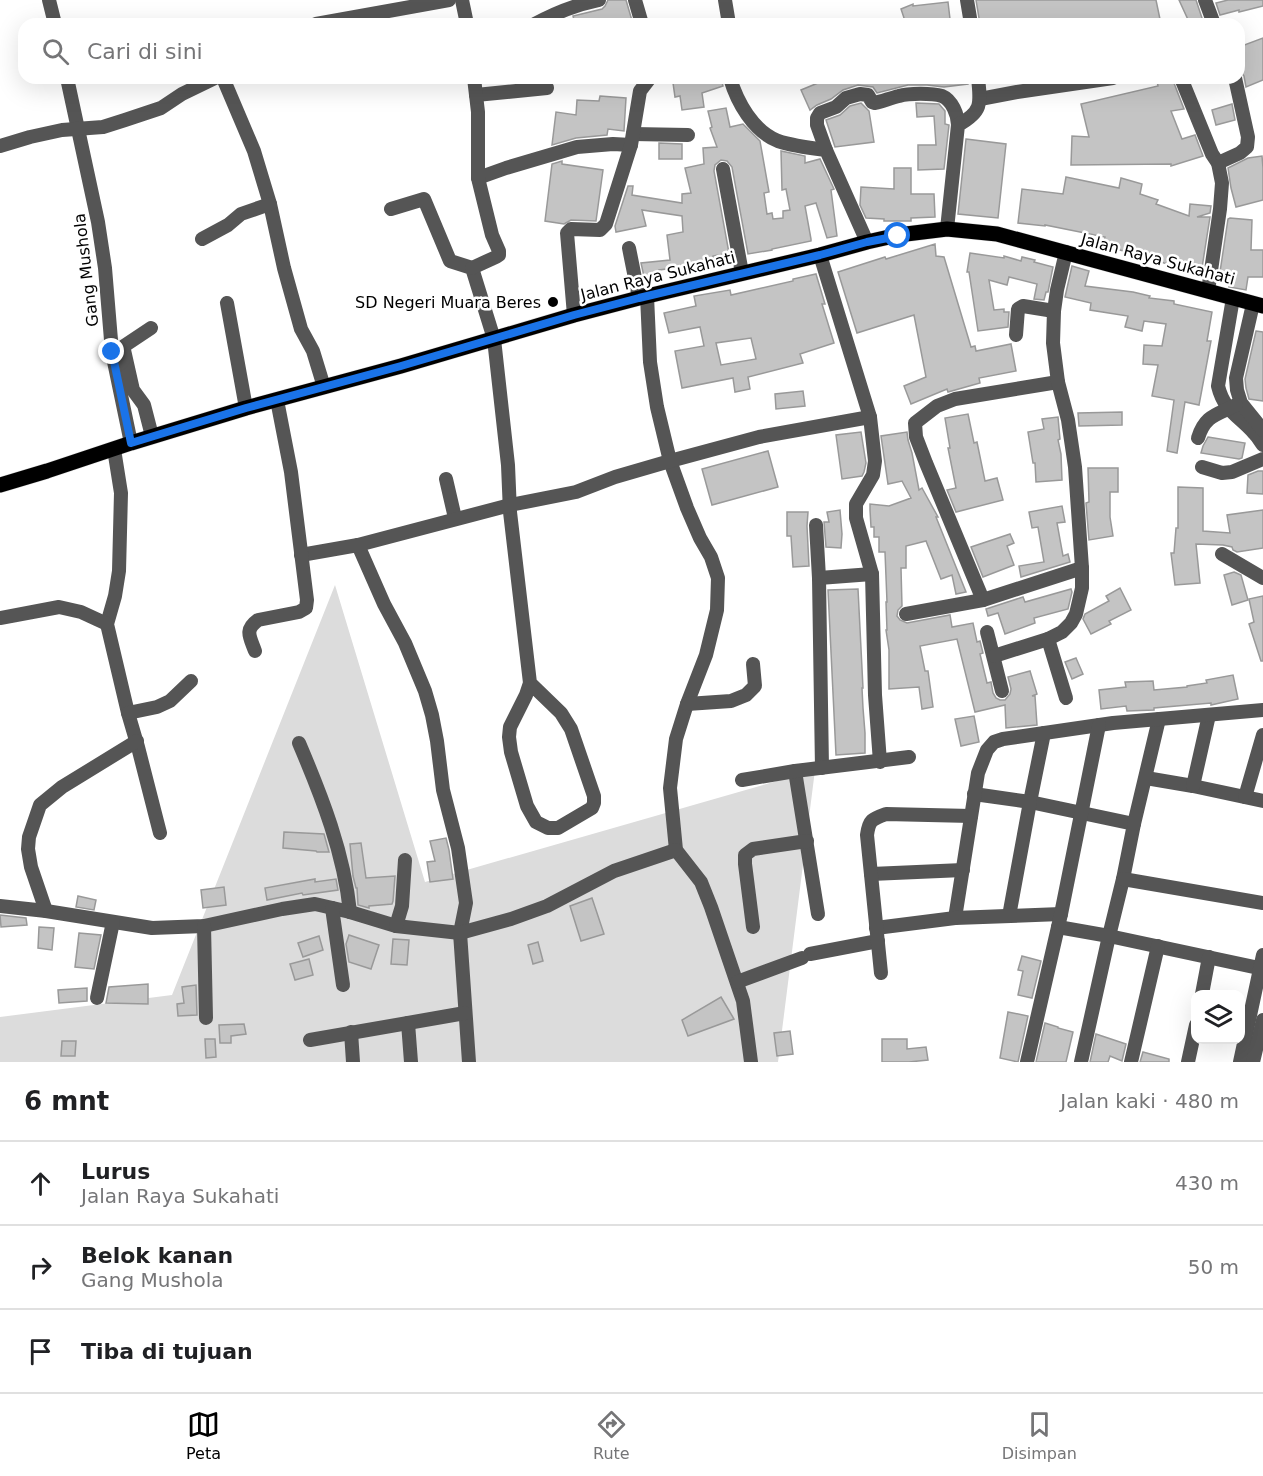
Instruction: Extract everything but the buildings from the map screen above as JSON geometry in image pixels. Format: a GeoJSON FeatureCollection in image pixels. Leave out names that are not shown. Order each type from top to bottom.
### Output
{"type":"FeatureCollection","features":[{"type":"Feature","properties":{"kind":"main road","name":"Jalan Raya Sukahati"},"geometry":{"type":"LineString","coordinates":[[0,485],[246,408],[574,315],[898,236],[947,229],[997,234],[1258,305]]}},
{"type":"Feature","properties":{"kind":"street"},"geometry":{"type":"LineString","coordinates":[[49,0],[54,18]]}},
{"type":"Feature","properties":{"kind":"street"},"geometry":{"type":"LineString","coordinates":[[349,18],[449,0]]}},
{"type":"Feature","properties":{"kind":"street"},"geometry":{"type":"LineString","coordinates":[[462,0],[466,18]]}},
{"type":"Feature","properties":{"kind":"street"},"geometry":{"type":"LineString","coordinates":[[547,18],[577,4],[599,0]]}},
{"type":"Feature","properties":{"kind":"street"},"geometry":{"type":"LineString","coordinates":[[635,0],[640,18]]}},
{"type":"Feature","properties":{"kind":"street"},"geometry":{"type":"LineString","coordinates":[[725,0],[728,18]]}},
{"type":"Feature","properties":{"kind":"street"},"geometry":{"type":"LineString","coordinates":[[967,0],[970,18]]}},
{"type":"Feature","properties":{"kind":"street"},"geometry":{"type":"LineString","coordinates":[[1205,0],[1212,18]]}},
{"type":"Feature","properties":{"kind":"street","name":"Gang Mushola"},"geometry":{"type":"LineString","coordinates":[[69,84],[80,129],[98,222],[105,268],[112,352],[131,443]]}},
{"type":"Feature","properties":{"kind":"street"},"geometry":{"type":"LineString","coordinates":[[0,146],[40,134],[104,126],[161,108],[203,84]]}},
{"type":"Feature","properties":{"kind":"street"},"geometry":{"type":"LineString","coordinates":[[226,84],[254,151],[270,204],[284,268],[301,329],[313,351],[324,387]]}},
{"type":"Feature","properties":{"kind":"street"},"geometry":{"type":"LineString","coordinates":[[391,209],[424,199],[450,261],[472,268],[499,255],[478,177],[478,112],[475,84]]}},
{"type":"Feature","properties":{"kind":"street"},"geometry":{"type":"LineString","coordinates":[[574,315],[567,233],[571,230],[600,230],[605,226],[632,139],[640,91],[646,84]]}},
{"type":"Feature","properties":{"kind":"street"},"geometry":{"type":"LineString","coordinates":[[732,84],[742,108],[760,130],[777,140],[826,150]]}},
{"type":"Feature","properties":{"kind":"street"},"geometry":{"type":"LineString","coordinates":[[958,125],[968,120],[980,104],[979,84]]}},
{"type":"Feature","properties":{"kind":"street"},"geometry":{"type":"LineString","coordinates":[[980,99],[1072,84]]}},
{"type":"Feature","properties":{"kind":"street"},"geometry":{"type":"LineString","coordinates":[[1183,84],[1212,154],[1218,163],[1222,183],[1208,291]]}},
{"type":"Feature","properties":{"kind":"street"},"geometry":{"type":"LineString","coordinates":[[1218,163],[1240,153],[1247,147],[1248,137],[1236,84]]}},
{"type":"Feature","properties":{"kind":"street"},"geometry":{"type":"LineString","coordinates":[[476,94],[547,88]]}},
{"type":"Feature","properties":{"kind":"street"},"geometry":{"type":"LineString","coordinates":[[867,242],[817,125],[820,113],[836,108],[846,98],[860,94],[868,95],[875,103],[907,94],[944,96],[948,100],[958,117],[958,125],[947,229]]}},
{"type":"Feature","properties":{"kind":"street"},"geometry":{"type":"LineString","coordinates":[[478,177],[577,147],[613,144],[632,139],[688,135]]}},
{"type":"Feature","properties":{"kind":"street"},"geometry":{"type":"LineString","coordinates":[[723,170],[742,273]]}},
{"type":"Feature","properties":{"kind":"street"},"geometry":{"type":"LineString","coordinates":[[202,239],[228,225],[241,214],[270,204]]}},
{"type":"Feature","properties":{"kind":"street"},"geometry":{"type":"LineString","coordinates":[[629,248],[643,297],[657,407],[670,461],[687,508],[711,557],[718,578],[717,610],[706,655],[676,739],[669,788],[676,850],[701,882],[711,907],[743,1001],[751,1062]]}},
{"type":"Feature","properties":{"kind":"street"},"geometry":{"type":"LineString","coordinates":[[994,656],[1048,639],[1062,632],[1076,614],[1082,588],[1075,467],[1068,420],[1058,382],[1053,343],[1054,310],[1066,252]]}},
{"type":"Feature","properties":{"kind":"street"},"geometry":{"type":"LineString","coordinates":[[820,255],[870,417],[875,461],[873,475],[856,504],[856,518],[872,574],[874,695],[879,762]]}},
{"type":"Feature","properties":{"kind":"street"},"geometry":{"type":"LineString","coordinates":[[472,268],[494,339],[530,683],[510,727],[511,752],[527,806],[536,822],[548,828],[558,828],[592,808],[594,796],[571,729],[561,713],[530,683]]}},
{"type":"Feature","properties":{"kind":"street"},"geometry":{"type":"LineString","coordinates":[[1233,298],[1218,386],[1219,394],[1228,409],[1255,434],[1263,445]]}},
{"type":"Feature","properties":{"kind":"street"},"geometry":{"type":"LineString","coordinates":[[228,303],[246,408]]}},
{"type":"Feature","properties":{"kind":"street"},"geometry":{"type":"LineString","coordinates":[[1258,305],[1236,378],[1241,402],[1263,430]]}},
{"type":"Feature","properties":{"kind":"street"},"geometry":{"type":"LineString","coordinates":[[1016,335],[1020,307],[1054,310]]}},
{"type":"Feature","properties":{"kind":"street"},"geometry":{"type":"LineString","coordinates":[[151,328],[128,342],[124,350],[132,390],[144,405],[152,436]]}},
{"type":"Feature","properties":{"kind":"street"},"geometry":{"type":"LineString","coordinates":[[983,600],[916,437],[915,423],[937,406],[956,399],[1058,382]]}},
{"type":"Feature","properties":{"kind":"street"},"geometry":{"type":"LineString","coordinates":[[255,651],[249,634],[249,628],[253,623],[299,612],[306,608],[308,600],[291,472],[277,400]]}},
{"type":"Feature","properties":{"kind":"street"},"geometry":{"type":"LineString","coordinates":[[1198,438],[1207,420],[1241,402]]}},
{"type":"Feature","properties":{"kind":"street"},"geometry":{"type":"LineString","coordinates":[[301,555],[358,545],[455,518],[576,492],[615,477],[759,437],[870,417]]}},
{"type":"Feature","properties":{"kind":"street"},"geometry":{"type":"LineString","coordinates":[[114,449],[121,493],[119,571],[107,624],[159,833]]}},
{"type":"Feature","properties":{"kind":"street"},"geometry":{"type":"LineString","coordinates":[[1202,467],[1221,473],[1232,472],[1263,459]]}},
{"type":"Feature","properties":{"kind":"street"},"geometry":{"type":"LineString","coordinates":[[446,479],[455,518]]}},
{"type":"Feature","properties":{"kind":"street"},"geometry":{"type":"LineString","coordinates":[[816,525],[822,768]]}},
{"type":"Feature","properties":{"kind":"street"},"geometry":{"type":"LineString","coordinates":[[358,545],[384,604],[405,643],[425,691],[432,715],[443,790],[458,848],[466,903],[460,933],[469,1062]]}},
{"type":"Feature","properties":{"kind":"street"},"geometry":{"type":"LineString","coordinates":[[1222,554],[1263,578]]}},
{"type":"Feature","properties":{"kind":"street"},"geometry":{"type":"LineString","coordinates":[[906,614],[983,600],[1082,568]]}},
{"type":"Feature","properties":{"kind":"street"},"geometry":{"type":"LineString","coordinates":[[819,578],[872,574]]}},
{"type":"Feature","properties":{"kind":"street"},"geometry":{"type":"LineString","coordinates":[[0,618],[59,607],[81,612],[107,624]]}},
{"type":"Feature","properties":{"kind":"street"},"geometry":{"type":"LineString","coordinates":[[987,632],[1002,691]]}},
{"type":"Feature","properties":{"kind":"street"},"geometry":{"type":"LineString","coordinates":[[1048,639],[1066,698]]}},
{"type":"Feature","properties":{"kind":"street"},"geometry":{"type":"LineString","coordinates":[[687,704],[731,701],[747,695],[755,686],[753,664]]}},
{"type":"Feature","properties":{"kind":"street"},"geometry":{"type":"LineString","coordinates":[[128,713],[157,707],[170,701],[191,681]]}},
{"type":"Feature","properties":{"kind":"street"},"geometry":{"type":"LineString","coordinates":[[955,918],[978,773],[987,750],[994,742],[1099,725],[1263,710]]}},
{"type":"Feature","properties":{"kind":"street"},"geometry":{"type":"LineString","coordinates":[[1193,786],[1209,715]]}},
{"type":"Feature","properties":{"kind":"street"},"geometry":{"type":"LineString","coordinates":[[1082,1062],[1159,719]]}},
{"type":"Feature","properties":{"kind":"street"},"geometry":{"type":"LineString","coordinates":[[1027,1062],[1060,920],[1099,725]]}},
{"type":"Feature","properties":{"kind":"street"},"geometry":{"type":"LineString","coordinates":[[1009,916],[1044,733]]}},
{"type":"Feature","properties":{"kind":"street"},"geometry":{"type":"LineString","coordinates":[[1245,797],[1263,735]]}},
{"type":"Feature","properties":{"kind":"street"},"geometry":{"type":"LineString","coordinates":[[46,911],[28,849],[29,837],[40,805],[62,787],[137,741]]}},
{"type":"Feature","properties":{"kind":"street"},"geometry":{"type":"LineString","coordinates":[[299,743],[322,796],[339,853],[350,912]]}},
{"type":"Feature","properties":{"kind":"street"},"geometry":{"type":"LineString","coordinates":[[742,780],[795,771],[909,758]]}},
{"type":"Feature","properties":{"kind":"street"},"geometry":{"type":"LineString","coordinates":[[795,771],[818,914]]}},
{"type":"Feature","properties":{"kind":"street"},"geometry":{"type":"LineString","coordinates":[[1146,778],[1263,801]]}},
{"type":"Feature","properties":{"kind":"street"},"geometry":{"type":"LineString","coordinates":[[974,794],[1030,802],[1134,824]]}},
{"type":"Feature","properties":{"kind":"street"},"geometry":{"type":"LineString","coordinates":[[881,973],[867,835],[869,824],[874,818],[886,814],[971,816]]}},
{"type":"Feature","properties":{"kind":"street"},"geometry":{"type":"LineString","coordinates":[[753,927],[745,855],[753,849],[807,841]]}},
{"type":"Feature","properties":{"kind":"street"},"geometry":{"type":"LineString","coordinates":[[0,906],[152,928],[204,926],[315,904],[396,926],[460,933],[548,906],[614,871],[676,850]]}},
{"type":"Feature","properties":{"kind":"street"},"geometry":{"type":"LineString","coordinates":[[396,926],[402,906],[405,860]]}},
{"type":"Feature","properties":{"kind":"street"},"geometry":{"type":"LineString","coordinates":[[871,874],[963,870]]}},
{"type":"Feature","properties":{"kind":"street"},"geometry":{"type":"LineString","coordinates":[[1123,879],[1263,903]]}},
{"type":"Feature","properties":{"kind":"street"},"geometry":{"type":"LineString","coordinates":[[332,908],[343,985]]}},
{"type":"Feature","properties":{"kind":"street"},"geometry":{"type":"LineString","coordinates":[[736,982],[806,956],[877,935],[955,918],[1009,916],[1060,920],[1109,936],[1209,957],[1262,964],[1240,1062]]}},
{"type":"Feature","properties":{"kind":"street"},"geometry":{"type":"LineString","coordinates":[[98,998],[113,922]]}},
{"type":"Feature","properties":{"kind":"street"},"geometry":{"type":"LineString","coordinates":[[204,926],[206,1018]]}},
{"type":"Feature","properties":{"kind":"street"},"geometry":{"type":"LineString","coordinates":[[1131,1062],[1158,946]]}},
{"type":"Feature","properties":{"kind":"street"},"geometry":{"type":"LineString","coordinates":[[1203,990],[1209,957]]}},
{"type":"Feature","properties":{"kind":"street"},"geometry":{"type":"LineString","coordinates":[[310,1040],[465,1013]]}},
{"type":"Feature","properties":{"kind":"street"},"geometry":{"type":"LineString","coordinates":[[1253,1062],[1263,1020]]}},
{"type":"Feature","properties":{"kind":"street"},"geometry":{"type":"LineString","coordinates":[[408,1023],[411,1062]]}},
{"type":"Feature","properties":{"kind":"street"},"geometry":{"type":"LineString","coordinates":[[351,1032],[353,1062]]}},
{"type":"Feature","properties":{"kind":"street"},"geometry":{"type":"LineString","coordinates":[[1188,1062],[1192,1044]]}},
{"type":"Feature","properties":{"kind":"shaded area"},"geometry":{"type":"Polygon","coordinates":[[[335,585],[425,882],[815,770],[778,1062],[0,1062],[0,1017],[172,995],[335,585]]]}},
{"type":"Feature","properties":{"kind":"place","name":"SD Negeri Muara Beres"},"geometry":{"type":"Point","coordinates":[553,302]}},
{"type":"Feature","properties":{"kind":"route"},"geometry":{"type":"LineString","coordinates":[[112,352],[131,443],[574,315],[898,236]]}}]}
